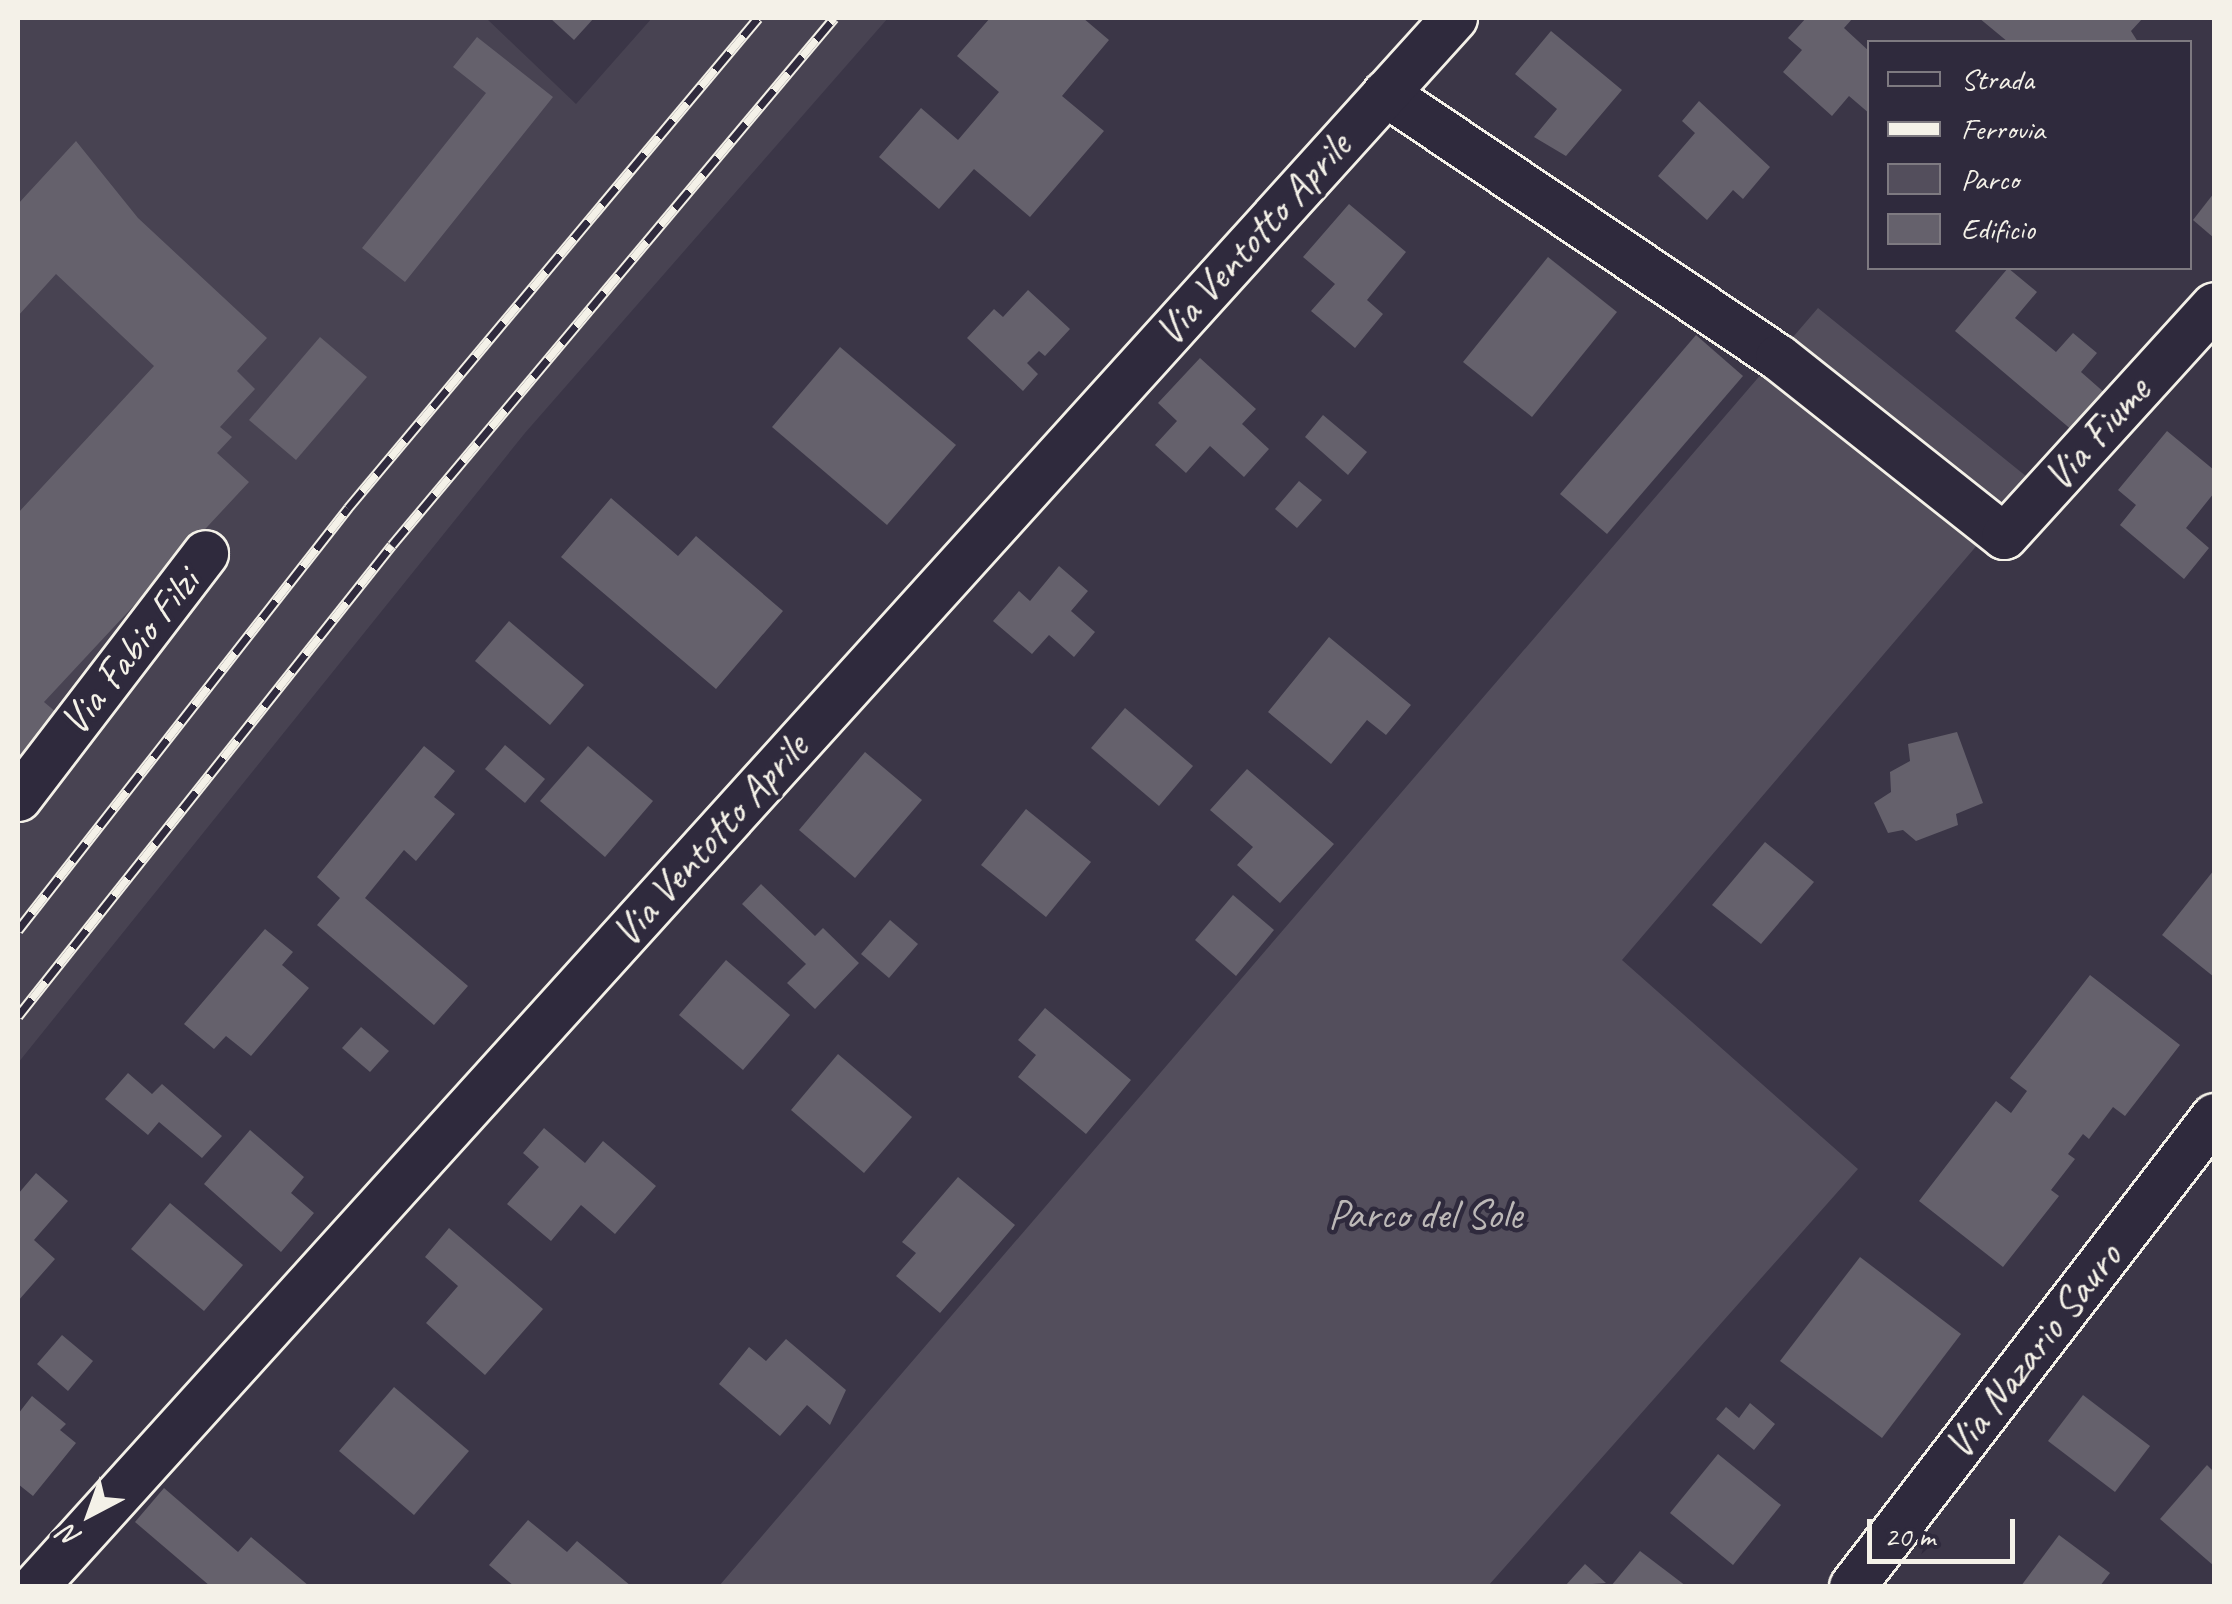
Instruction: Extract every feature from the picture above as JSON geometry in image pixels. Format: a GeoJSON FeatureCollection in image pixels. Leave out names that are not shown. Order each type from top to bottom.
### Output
{"type":"FeatureCollection","features":[{"type":"Feature","properties":{"kind":"street","name":"Via Ventotto Aprile"},"geometry":{"type":"LineString","coordinates":[[35,1586],[1454,18]]}},
{"type":"Feature","properties":{"kind":"street","name":"Via Ventotto Aprile"},"geometry":{"type":"LineString","coordinates":[[1386,92],[1778,357],[1978,512]]}},
{"type":"Feature","properties":{"kind":"street","name":"Via Fiume"},"geometry":{"type":"LineString","coordinates":[[1978,512],[2004,536],[2214,306]]}},
{"type":"Feature","properties":{"kind":"street","name":"Via Fabio Filzi"},"geometry":{"type":"LineString","coordinates":[[18,798],[205,553]]}},
{"type":"Feature","properties":{"kind":"street","name":"Via Nazario Sauro"},"geometry":{"type":"LineString","coordinates":[[1852,1586],[2214,1116]]}},
{"type":"Feature","properties":{"kind":"shaded area"},"geometry":{"type":"Polygon","coordinates":[[[18,18],[486,18],[576,104],[652,18],[888,18],[525,433],[18,1063],[18,18]]]}},
{"type":"Feature","properties":{"kind":"green space","name":"Parco del Sole"},"geometry":{"type":"Polygon","coordinates":[[[1818,308],[2032,481],[1622,960],[1858,1169],[1488,1586],[719,1586],[1818,308]]]}},
{"type":"Feature","properties":{"kind":"building"},"geometry":{"type":"Polygon","coordinates":[[[550,18],[594,18],[574,40],[550,18]]]}},
{"type":"Feature","properties":{"kind":"building"},"geometry":{"type":"Polygon","coordinates":[[[990,18],[1083,18],[1109,40],[1062,96],[1104,131],[1030,217],[974,169],[939,209],[879,157],[921,108],[958,140],[999,92],[957,56],[990,18]]]}},
{"type":"Feature","properties":{"kind":"building"},"geometry":{"type":"Polygon","coordinates":[[[1806,18],[1853,18],[1844,28],[1867,49],[1867,111],[1849,96],[1832,116],[1783,72],[1802,50],[1788,38],[1806,18]]]}},
{"type":"Feature","properties":{"kind":"building"},"geometry":{"type":"Polygon","coordinates":[[[1979,18],[2143,18],[2131,31],[2137,40],[2006,40],[1979,18]]]}},
{"type":"Feature","properties":{"kind":"building"},"geometry":{"type":"Polygon","coordinates":[[[1551,31],[1622,90],[1566,156],[1534,137],[1557,109],[1515,74],[1551,31]]]}},
{"type":"Feature","properties":{"kind":"building"},"geometry":{"type":"Polygon","coordinates":[[[477,37],[553,97],[405,282],[362,248],[486,93],[453,67],[477,37]]]}},
{"type":"Feature","properties":{"kind":"building"},"geometry":{"type":"Polygon","coordinates":[[[1699,101],[1770,167],[1743,199],[1733,190],[1707,220],[1658,176],[1695,133],[1682,121],[1699,101]]]}},
{"type":"Feature","properties":{"kind":"building"},"geometry":{"type":"Polygon","coordinates":[[[76,141],[138,218],[267,338],[237,371],[255,389],[220,427],[232,437],[217,453],[249,482],[44,702],[57,713],[18,762],[18,513],[154,366],[56,274],[18,316],[18,204],[76,141]]]}},
{"type":"Feature","properties":{"kind":"building"},"geometry":{"type":"Polygon","coordinates":[[[2214,193],[2214,238],[2193,220],[2214,193]]]}},
{"type":"Feature","properties":{"kind":"building"},"geometry":{"type":"Polygon","coordinates":[[[1349,204],[1406,252],[1367,300],[1383,314],[1355,348],[1311,311],[1335,284],[1303,257],[1349,204]]]}},
{"type":"Feature","properties":{"kind":"building"},"geometry":{"type":"Polygon","coordinates":[[[1548,257],[1617,312],[1532,417],[1463,362],[1548,257]]]}},
{"type":"Feature","properties":{"kind":"building"},"geometry":{"type":"Polygon","coordinates":[[[2006,270],[2010,270],[2037,292],[2015,318],[2056,352],[2073,333],[2097,353],[2081,372],[2106,394],[2073,431],[1955,331],[2006,270]]]}},
{"type":"Feature","properties":{"kind":"building"},"geometry":{"type":"Polygon","coordinates":[[[1028,290],[1070,329],[1045,356],[1039,351],[1027,363],[1038,374],[1023,391],[967,338],[994,309],[1003,317],[1028,290]]]}},
{"type":"Feature","properties":{"kind":"building"},"geometry":{"type":"Polygon","coordinates":[[[1696,335],[1743,376],[1607,534],[1560,494],[1696,335]]]}},
{"type":"Feature","properties":{"kind":"building"},"geometry":{"type":"Polygon","coordinates":[[[320,337],[367,377],[296,460],[249,420],[320,337]]]}},
{"type":"Feature","properties":{"kind":"building"},"geometry":{"type":"Polygon","coordinates":[[[840,347],[956,445],[887,525],[772,427],[840,347]]]}},
{"type":"Feature","properties":{"kind":"building"},"geometry":{"type":"Polygon","coordinates":[[[1200,358],[1256,409],[1242,424],[1269,449],[1244,477],[1210,446],[1186,473],[1155,445],[1177,421],[1158,403],[1200,358]]]}},
{"type":"Feature","properties":{"kind":"building"},"geometry":{"type":"Polygon","coordinates":[[[1323,415],[1367,452],[1348,475],[1305,437],[1323,415]]]}},
{"type":"Feature","properties":{"kind":"building"},"geometry":{"type":"Polygon","coordinates":[[[2167,431],[2214,470],[2214,493],[2186,528],[2209,548],[2184,579],[2120,525],[2136,505],[2118,490],[2167,431]]]}},
{"type":"Feature","properties":{"kind":"building"},"geometry":{"type":"Polygon","coordinates":[[[1299,481],[1322,500],[1297,528],[1275,509],[1299,481]]]}},
{"type":"Feature","properties":{"kind":"building"},"geometry":{"type":"Polygon","coordinates":[[[611,498],[678,556],[696,536],[783,611],[716,689],[561,557],[611,498]]]}},
{"type":"Feature","properties":{"kind":"building"},"geometry":{"type":"Polygon","coordinates":[[[1059,566],[1088,591],[1071,611],[1095,632],[1074,657],[1049,635],[1032,654],[993,621],[1019,591],[1030,601],[1059,566]]]}},
{"type":"Feature","properties":{"kind":"building"},"geometry":{"type":"Polygon","coordinates":[[[509,621],[584,685],[550,725],[475,661],[509,621]]]}},
{"type":"Feature","properties":{"kind":"building"},"geometry":{"type":"Polygon","coordinates":[[[1329,637],[1411,705],[1386,735],[1367,720],[1331,764],[1268,712],[1329,637]]]}},
{"type":"Feature","properties":{"kind":"building"},"geometry":{"type":"Polygon","coordinates":[[[1125,708],[1193,766],[1159,806],[1091,748],[1125,708]]]}},
{"type":"Feature","properties":{"kind":"building"},"geometry":{"type":"Polygon","coordinates":[[[1957,732],[1983,803],[1956,814],[1958,825],[1916,841],[1903,830],[1888,833],[1874,803],[1891,792],[1890,772],[1910,761],[1908,744],[1957,732]]]}},
{"type":"Feature","properties":{"kind":"building"},"geometry":{"type":"Polygon","coordinates":[[[505,745],[545,779],[525,803],[485,769],[505,745]]]}},
{"type":"Feature","properties":{"kind":"building"},"geometry":{"type":"Polygon","coordinates":[[[424,746],[455,771],[434,797],[455,814],[416,861],[404,850],[365,898],[468,986],[434,1025],[317,925],[340,898],[317,877],[424,746]]]}},
{"type":"Feature","properties":{"kind":"building"},"geometry":{"type":"Polygon","coordinates":[[[588,746],[653,801],[605,857],[540,801],[588,746]]]}},
{"type":"Feature","properties":{"kind":"building"},"geometry":{"type":"Polygon","coordinates":[[[865,752],[922,800],[855,878],[799,830],[865,752]]]}},
{"type":"Feature","properties":{"kind":"building"},"geometry":{"type":"Polygon","coordinates":[[[1247,769],[1334,844],[1280,903],[1237,865],[1253,847],[1210,810],[1247,769]]]}},
{"type":"Feature","properties":{"kind":"building"},"geometry":{"type":"Polygon","coordinates":[[[1026,809],[1091,862],[1046,917],[981,865],[1026,809]]]}},
{"type":"Feature","properties":{"kind":"building"},"geometry":{"type":"Polygon","coordinates":[[[1765,842],[1814,882],[1761,944],[1712,905],[1765,842]]]}},
{"type":"Feature","properties":{"kind":"building"},"geometry":{"type":"Polygon","coordinates":[[[2214,870],[2214,977],[2162,935],[2214,870]]]}},
{"type":"Feature","properties":{"kind":"building"},"geometry":{"type":"Polygon","coordinates":[[[761,884],[815,936],[823,928],[859,963],[815,1009],[787,983],[806,964],[742,904],[761,884]]]}},
{"type":"Feature","properties":{"kind":"building"},"geometry":{"type":"Polygon","coordinates":[[[1233,895],[1274,930],[1236,976],[1195,940],[1233,895]]]}},
{"type":"Feature","properties":{"kind":"building"},"geometry":{"type":"Polygon","coordinates":[[[890,920],[918,944],[889,978],[861,954],[890,920]]]}},
{"type":"Feature","properties":{"kind":"building"},"geometry":{"type":"Polygon","coordinates":[[[265,929],[293,952],[282,965],[309,988],[251,1056],[226,1036],[214,1049],[184,1024],[265,929]]]}},
{"type":"Feature","properties":{"kind":"building"},"geometry":{"type":"Polygon","coordinates":[[[726,960],[790,1015],[743,1070],[679,1015],[726,960]]]}},
{"type":"Feature","properties":{"kind":"building"},"geometry":{"type":"Polygon","coordinates":[[[2090,975],[2180,1045],[2125,1116],[2113,1107],[2089,1139],[2083,1134],[2068,1154],[2075,1159],[2051,1190],[2059,1196],[2003,1267],[1919,1201],[1996,1101],[2011,1113],[2027,1091],[2010,1078],[2090,975]]]}},
{"type":"Feature","properties":{"kind":"building"},"geometry":{"type":"Polygon","coordinates":[[[1045,1008],[1131,1080],[1086,1134],[1018,1077],[1036,1055],[1018,1040],[1045,1008]]]}},
{"type":"Feature","properties":{"kind":"building"},"geometry":{"type":"Polygon","coordinates":[[[361,1027],[389,1051],[370,1072],[342,1048],[361,1027]]]}},
{"type":"Feature","properties":{"kind":"building"},"geometry":{"type":"Polygon","coordinates":[[[838,1054],[912,1117],[864,1173],[791,1110],[838,1054]]]}},
{"type":"Feature","properties":{"kind":"building"},"geometry":{"type":"Polygon","coordinates":[[[128,1073],[152,1094],[162,1084],[222,1136],[202,1158],[159,1122],[148,1135],[105,1099],[128,1073]]]}},
{"type":"Feature","properties":{"kind":"building"},"geometry":{"type":"Polygon","coordinates":[[[544,1128],[585,1163],[603,1141],[656,1186],[615,1234],[581,1205],[551,1241],[507,1204],[539,1167],[523,1153],[544,1128]]]}},
{"type":"Feature","properties":{"kind":"building"},"geometry":{"type":"Polygon","coordinates":[[[250,1130],[304,1177],[291,1193],[314,1213],[281,1252],[204,1184],[250,1130]]]}},
{"type":"Feature","properties":{"kind":"building"},"geometry":{"type":"Polygon","coordinates":[[[36,1173],[68,1201],[34,1240],[55,1259],[18,1301],[18,1194],[36,1173]]]}},
{"type":"Feature","properties":{"kind":"building"},"geometry":{"type":"Polygon","coordinates":[[[958,1177],[1015,1225],[940,1313],[896,1276],[916,1253],[902,1242],[958,1177]]]}},
{"type":"Feature","properties":{"kind":"building"},"geometry":{"type":"Polygon","coordinates":[[[170,1203],[243,1265],[204,1311],[131,1249],[170,1203]]]}},
{"type":"Feature","properties":{"kind":"building"},"geometry":{"type":"Polygon","coordinates":[[[449,1228],[543,1309],[485,1375],[426,1323],[458,1286],[425,1257],[449,1228]]]}},
{"type":"Feature","properties":{"kind":"building"},"geometry":{"type":"Polygon","coordinates":[[[1860,1257],[1961,1334],[1882,1438],[1780,1361],[1860,1257]]]}},
{"type":"Feature","properties":{"kind":"building"},"geometry":{"type":"Polygon","coordinates":[[[62,1335],[93,1361],[68,1391],[37,1364],[62,1335]]]}},
{"type":"Feature","properties":{"kind":"building"},"geometry":{"type":"Polygon","coordinates":[[[786,1339],[846,1390],[830,1425],[807,1405],[780,1436],[719,1384],[749,1347],[766,1361],[786,1339]]]}},
{"type":"Feature","properties":{"kind":"building"},"geometry":{"type":"Polygon","coordinates":[[[394,1387],[469,1451],[414,1515],[339,1451],[394,1387]]]}},
{"type":"Feature","properties":{"kind":"building"},"geometry":{"type":"Polygon","coordinates":[[[2083,1395],[2150,1446],[2115,1492],[2048,1441],[2083,1395]]]}},
{"type":"Feature","properties":{"kind":"building"},"geometry":{"type":"Polygon","coordinates":[[[32,1396],[66,1424],[60,1430],[76,1443],[33,1496],[18,1484],[18,1414],[32,1396]]]}},
{"type":"Feature","properties":{"kind":"building"},"geometry":{"type":"Polygon","coordinates":[[[1750,1403],[1775,1424],[1754,1450],[1716,1419],[1726,1407],[1739,1418],[1750,1403]]]}},
{"type":"Feature","properties":{"kind":"building"},"geometry":{"type":"Polygon","coordinates":[[[1718,1454],[1781,1505],[1733,1565],[1670,1513],[1718,1454]]]}},
{"type":"Feature","properties":{"kind":"building"},"geometry":{"type":"Polygon","coordinates":[[[2207,1465],[2214,1472],[2214,1566],[2160,1519],[2207,1465]]]}},
{"type":"Feature","properties":{"kind":"building"},"geometry":{"type":"Polygon","coordinates":[[[164,1488],[238,1552],[251,1537],[309,1586],[210,1586],[135,1522],[164,1488]]]}},
{"type":"Feature","properties":{"kind":"building"},"geometry":{"type":"Polygon","coordinates":[[[528,1520],[567,1552],[577,1541],[631,1586],[514,1586],[489,1565],[528,1520]]]}},
{"type":"Feature","properties":{"kind":"building"},"geometry":{"type":"Polygon","coordinates":[[[2059,1535],[2110,1573],[2100,1586],[2021,1586],[2059,1535]]]}},
{"type":"Feature","properties":{"kind":"building"},"geometry":{"type":"Polygon","coordinates":[[[1640,1551],[1686,1586],[1611,1586],[1640,1551]]]}},
{"type":"Feature","properties":{"kind":"building"},"geometry":{"type":"Polygon","coordinates":[[[1585,1564],[1606,1583],[1565,1586],[1585,1564]]]}},
{"type":"Feature","properties":{"kind":"railway"},"geometry":{"type":"LineString","coordinates":[[18,930],[348,508],[758,18]]}},
{"type":"Feature","properties":{"kind":"railway"},"geometry":{"type":"LineString","coordinates":[[18,1016],[392,545],[834,18]]}}]}
